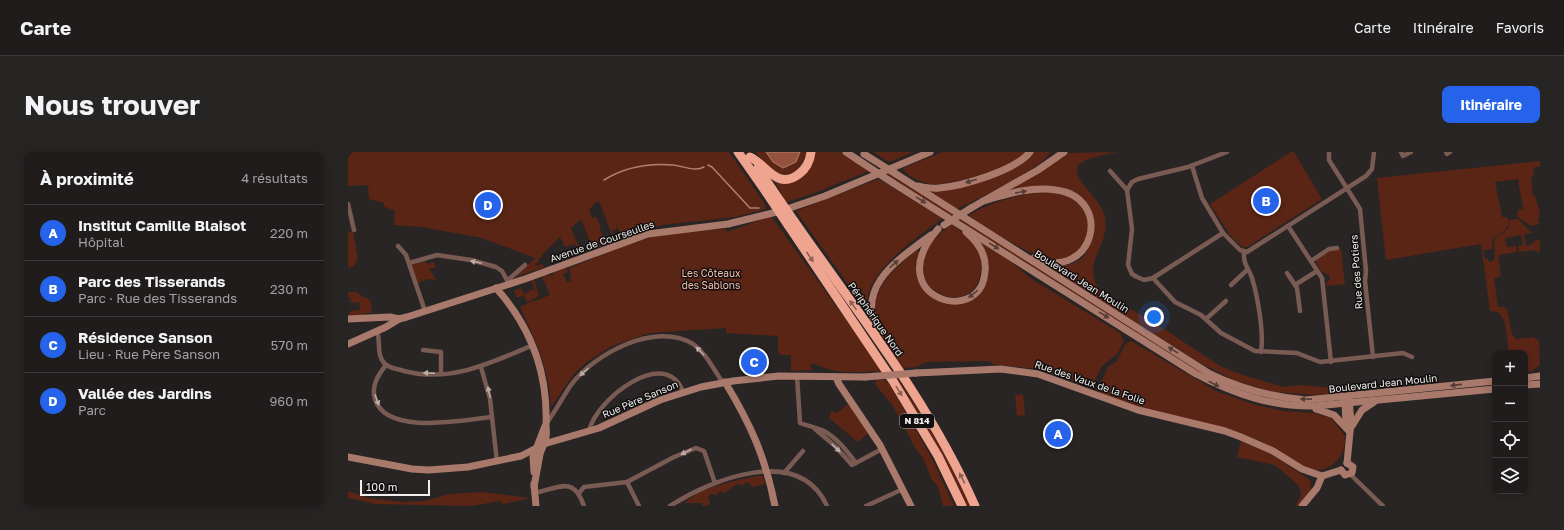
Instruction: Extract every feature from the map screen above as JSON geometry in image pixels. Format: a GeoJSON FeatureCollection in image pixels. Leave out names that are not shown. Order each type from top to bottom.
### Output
{"type":"FeatureCollection","features":[{"type":"Feature","properties":{"kind":"highway","name":"Périphérique Nord"},"geometry":{"type":"LineString","coordinates":[[738,152],[769,191],[883,349],[926,412],[948,451],[975,506]]}},
{"type":"Feature","properties":{"kind":"highway"},"geometry":{"type":"LineString","coordinates":[[749,154],[771,174],[786,179],[797,175],[805,168],[810,159],[811,152]]}},
{"type":"Feature","properties":{"kind":"highway","name":"Périphérique Nord"},"geometry":{"type":"LineString","coordinates":[[749,154],[769,191]]}},
{"type":"Feature","properties":{"kind":"highway","name":"Périphérique Nord"},"geometry":{"type":"LineString","coordinates":[[791,223],[897,387],[938,456],[962,506]]}},
{"type":"Feature","properties":{"kind":"street"},"geometry":{"type":"LineString","coordinates":[[846,152],[1196,374],[1218,386],[1244,396],[1324,411],[1334,415],[1349,431]]}},
{"type":"Feature","properties":{"kind":"street","name":"Avenue de Courseulles"},"geometry":{"type":"LineString","coordinates":[[348,319],[390,317],[398,319],[496,288],[509,282],[651,233],[728,224],[780,211],[825,196],[930,152]]}},
{"type":"Feature","properties":{"kind":"street"},"geometry":{"type":"LineString","coordinates":[[914,185],[937,188],[965,183],[1012,165],[1027,156],[1030,152]]}},
{"type":"Feature","properties":{"kind":"street"},"geometry":{"type":"LineString","coordinates":[[1046,163],[1053,152]]}},
{"type":"Feature","properties":{"kind":"street"},"geometry":{"type":"LineString","coordinates":[[883,349],[871,318],[871,301],[874,291],[890,268],[941,227],[1038,170],[1046,163],[1064,152]]}},
{"type":"Feature","properties":{"kind":"street"},"geometry":{"type":"LineString","coordinates":[[1127,190],[1132,182],[1138,179],[1192,166],[1227,152]]}},
{"type":"Feature","properties":{"kind":"street","name":"Rue des Potiers"},"geometry":{"type":"LineString","coordinates":[[1324,152],[1360,209],[1366,271],[1364,281],[1373,357]]}},
{"type":"Feature","properties":{"kind":"street"},"geometry":{"type":"LineString","coordinates":[[1329,152],[1329,160]]}},
{"type":"Feature","properties":{"kind":"street"},"geometry":{"type":"LineString","coordinates":[[1244,252],[1366,176],[1372,169],[1374,152]]}},
{"type":"Feature","properties":{"kind":"street"},"geometry":{"type":"LineString","coordinates":[[1401,152],[1403,156],[1411,152]]}},
{"type":"Feature","properties":{"kind":"street"},"geometry":{"type":"LineString","coordinates":[[1446,152],[1447,154],[1450,152]]}},
{"type":"Feature","properties":{"kind":"street","name":"Boulevard Jean Moulin"},"geometry":{"type":"LineString","coordinates":[[863,153],[1221,379],[1244,389],[1276,397],[1306,400],[1347,400],[1492,381]]}},
{"type":"Feature","properties":{"kind":"street"},"geometry":{"type":"LineString","coordinates":[[1192,166],[1202,198],[1223,233],[1240,250],[1244,252]]}},
{"type":"Feature","properties":{"kind":"street"},"geometry":{"type":"LineString","coordinates":[[1110,171],[1127,190],[1132,229],[1128,265],[1130,270],[1137,277],[1144,280],[1154,278],[1223,233]]}},
{"type":"Feature","properties":{"kind":"street"},"geometry":{"type":"LineString","coordinates":[[984,201],[1034,189],[1051,189],[1069,193],[1081,202],[1087,210],[1092,225],[1091,235],[1083,250],[1071,260],[1048,263],[1017,251]]}},
{"type":"Feature","properties":{"kind":"street"},"geometry":{"type":"LineString","coordinates":[[348,204],[354,230]]}},
{"type":"Feature","properties":{"kind":"street"},"geometry":{"type":"LineString","coordinates":[[941,227],[927,243],[922,255],[920,267],[921,279],[932,294],[943,300],[955,301],[966,299],[978,289],[982,282],[985,275],[986,262],[972,237],[949,218]]}},
{"type":"Feature","properties":{"kind":"street"},"geometry":{"type":"LineString","coordinates":[[1288,226],[1322,278],[1331,362]]}},
{"type":"Feature","properties":{"kind":"street"},"geometry":{"type":"LineString","coordinates":[[398,246],[406,255],[425,311]]}},
{"type":"Feature","properties":{"kind":"street"},"geometry":{"type":"LineString","coordinates":[[1311,261],[1329,249],[1337,248]]}},
{"type":"Feature","properties":{"kind":"street"},"geometry":{"type":"LineString","coordinates":[[1244,252],[1244,262],[1252,277],[1263,340],[1261,352]]}},
{"type":"Feature","properties":{"kind":"street"},"geometry":{"type":"LineString","coordinates":[[409,263],[437,255],[471,260],[496,267],[502,271],[509,282],[525,264]]}},
{"type":"Feature","properties":{"kind":"street"},"geometry":{"type":"LineString","coordinates":[[1231,285],[1247,270]]}},
{"type":"Feature","properties":{"kind":"street"},"geometry":{"type":"LineString","coordinates":[[1295,285],[1317,271]]}},
{"type":"Feature","properties":{"kind":"street"},"geometry":{"type":"LineString","coordinates":[[1287,273],[1295,285],[1300,311]]}},
{"type":"Feature","properties":{"kind":"street"},"geometry":{"type":"LineString","coordinates":[[1154,278],[1175,302],[1207,318],[1221,333],[1252,350],[1261,352],[1297,353],[1320,362],[1403,353],[1412,357]]}},
{"type":"Feature","properties":{"kind":"street"},"geometry":{"type":"LineString","coordinates":[[496,288],[514,311],[533,344],[544,382],[547,402],[546,424],[540,445],[533,457],[536,506]]}},
{"type":"Feature","properties":{"kind":"street"},"geometry":{"type":"LineString","coordinates":[[1207,318],[1226,301]]}},
{"type":"Feature","properties":{"kind":"street"},"geometry":{"type":"LineString","coordinates":[[348,344],[377,331],[398,319]]}},
{"type":"Feature","properties":{"kind":"street"},"geometry":{"type":"LineString","coordinates":[[377,331],[379,351],[386,365],[413,373],[441,374],[481,367],[533,344]]}},
{"type":"Feature","properties":{"kind":"street"},"geometry":{"type":"LineString","coordinates":[[546,424],[571,385],[580,375],[615,349],[640,340],[663,337],[685,340],[700,349],[724,382],[748,421],[767,472],[775,506]]}},
{"type":"Feature","properties":{"kind":"street"},"geometry":{"type":"LineString","coordinates":[[423,350],[440,352],[441,374]]}},
{"type":"Feature","properties":{"kind":"street"},"geometry":{"type":"LineString","coordinates":[[386,365],[376,379],[374,391],[377,404],[389,416],[412,422],[431,424],[492,417]]}},
{"type":"Feature","properties":{"kind":"street"},"geometry":{"type":"LineString","coordinates":[[481,367],[488,387],[497,462]]}},
{"type":"Feature","properties":{"kind":"street","name":"Rue des Vaux de la Folie"},"geometry":{"type":"LineString","coordinates":[[836,376],[865,377],[1001,369],[1038,374],[1133,409],[1219,429],[1241,436],[1273,451],[1302,469],[1322,476]]}},
{"type":"Feature","properties":{"kind":"street"},"geometry":{"type":"LineString","coordinates":[[589,431],[596,412],[605,402],[623,388],[641,379],[657,374],[669,374],[676,378],[683,392]]}},
{"type":"Feature","properties":{"kind":"street"},"geometry":{"type":"LineString","coordinates":[[797,376],[800,423],[814,429],[823,430],[832,437],[856,463],[882,449]]}},
{"type":"Feature","properties":{"kind":"street"},"geometry":{"type":"LineString","coordinates":[[836,376],[882,449],[911,506]]}},
{"type":"Feature","properties":{"kind":"street","name":"Rue Père Sanson"},"geometry":{"type":"LineString","coordinates":[[348,457],[394,467],[429,470],[461,468],[521,456],[540,445],[589,431],[683,392],[724,382],[761,378],[836,376]]}},
{"type":"Feature","properties":{"kind":"street"},"geometry":{"type":"LineString","coordinates":[[1528,378],[1540,376]]}},
{"type":"Feature","properties":{"kind":"street"},"geometry":{"type":"LineString","coordinates":[[1528,385],[1540,384]]}},
{"type":"Feature","properties":{"kind":"street"},"geometry":{"type":"LineString","coordinates":[[1294,406],[1347,400],[1377,401],[1492,388]]}},
{"type":"Feature","properties":{"kind":"street"},"geometry":{"type":"LineString","coordinates":[[1347,400],[1351,422],[1349,431],[1348,463],[1353,468],[1350,474]]}},
{"type":"Feature","properties":{"kind":"street"},"geometry":{"type":"LineString","coordinates":[[1349,431],[1362,410],[1377,401]]}},
{"type":"Feature","properties":{"kind":"street"},"geometry":{"type":"LineString","coordinates":[[579,493],[584,487],[627,482],[674,457],[696,448],[704,451],[715,482]]}},
{"type":"Feature","properties":{"kind":"street"},"geometry":{"type":"LineString","coordinates":[[784,473],[803,451]]}},
{"type":"Feature","properties":{"kind":"street"},"geometry":{"type":"LineString","coordinates":[[1341,470],[1343,464],[1348,463]]}},
{"type":"Feature","properties":{"kind":"street"},"geometry":{"type":"LineString","coordinates":[[1341,470],[1345,475],[1350,474],[1382,506]]}},
{"type":"Feature","properties":{"kind":"street"},"geometry":{"type":"LineString","coordinates":[[1302,506],[1318,488],[1322,476],[1341,470]]}},
{"type":"Feature","properties":{"kind":"street"},"geometry":{"type":"LineString","coordinates":[[670,506],[695,491],[715,482],[749,474],[767,472],[784,473],[799,477],[812,484],[820,493],[827,506]]}},
{"type":"Feature","properties":{"kind":"street"},"geometry":{"type":"LineString","coordinates":[[627,482],[639,506]]}},
{"type":"Feature","properties":{"kind":"street"},"geometry":{"type":"LineString","coordinates":[[534,490],[561,485],[568,486],[579,493],[584,506]]}},
{"type":"Feature","properties":{"kind":"street"},"geometry":{"type":"LineString","coordinates":[[866,506],[903,489]]}},
{"type":"Feature","properties":{"kind":"green space"},"geometry":{"type":"Polygon","coordinates":[[[348,152],[729,152],[765,204],[766,209],[735,217],[662,225],[622,238],[616,223],[617,229],[612,231],[615,237],[613,238],[600,203],[597,201],[589,210],[592,218],[596,217],[601,227],[599,227],[604,240],[609,239],[610,243],[593,249],[581,219],[571,228],[581,253],[568,259],[567,252],[576,249],[575,244],[565,247],[560,237],[542,255],[542,258],[538,259],[539,262],[535,264],[536,266],[543,264],[544,267],[515,277],[535,258],[482,238],[421,227],[394,225],[395,211],[383,206],[384,203],[369,199],[368,185],[348,186],[348,152]]]}},
{"type":"Feature","properties":{"kind":"green space"},"geometry":{"type":"Polygon","coordinates":[[[756,152],[766,152],[773,162],[796,162],[800,152],[807,152],[797,171],[791,174],[784,174],[777,172],[770,167],[756,152]]]}},
{"type":"Feature","properties":{"kind":"green space"},"geometry":{"type":"Polygon","coordinates":[[[813,152],[840,152],[869,171],[809,195],[786,202],[772,177],[794,179],[813,152]]]}},
{"type":"Feature","properties":{"kind":"green space"},"geometry":{"type":"Polygon","coordinates":[[[873,152],[914,152],[889,162],[873,152]]]}},
{"type":"Feature","properties":{"kind":"green space"},"geometry":{"type":"Polygon","coordinates":[[[943,152],[1027,152],[1021,158],[997,169],[967,179],[940,184],[931,184],[919,181],[907,174],[903,168],[943,152]]]}},
{"type":"Feature","properties":{"kind":"green space"},"geometry":{"type":"Polygon","coordinates":[[[1034,152],[1051,152],[1034,167],[1021,175],[957,209],[924,189],[944,190],[1021,164],[1034,152]]]}},
{"type":"Feature","properties":{"kind":"green space"},"geometry":{"type":"Polygon","coordinates":[[[1118,152],[1096,157],[1080,163],[1077,172],[1083,184],[1099,204],[1105,218],[1104,238],[1094,262],[1093,271],[1100,291],[1158,325],[1220,366],[1237,373],[1283,387],[1300,385],[1335,388],[1343,393],[1317,395],[1274,392],[1236,381],[1202,364],[1045,266],[1068,265],[1077,262],[1084,256],[1093,235],[1094,227],[1091,211],[1082,198],[1061,187],[1046,186],[1006,190],[1069,153],[1118,152]]]}},
{"type":"Feature","properties":{"kind":"green space"},"geometry":{"type":"Polygon","coordinates":[[[1291,152],[1294,152],[1322,199],[1247,247],[1242,247],[1230,235],[1210,204],[1291,152]]]}},
{"type":"Feature","properties":{"kind":"green space"},"geometry":{"type":"Polygon","coordinates":[[[1540,161],[1540,166],[1533,168],[1534,176],[1531,177],[1533,196],[1535,196],[1540,211],[1540,217],[1538,219],[1539,224],[1531,226],[1517,216],[1518,210],[1523,209],[1518,179],[1495,182],[1502,217],[1508,218],[1509,224],[1509,220],[1518,219],[1532,233],[1524,234],[1526,246],[1530,245],[1536,240],[1540,241],[1540,253],[1534,250],[1519,252],[1518,246],[1523,245],[1521,235],[1505,238],[1507,247],[1516,246],[1517,252],[1498,255],[1501,276],[1494,279],[1498,307],[1507,309],[1512,335],[1517,339],[1533,337],[1539,341],[1540,365],[1532,371],[1528,372],[1528,350],[1509,350],[1505,322],[1498,312],[1490,311],[1481,244],[1386,260],[1377,178],[1540,161]],[[1509,224],[1504,231],[1493,238],[1492,249],[1483,250],[1485,259],[1488,258],[1489,262],[1495,259],[1494,240],[1507,230],[1509,224]]]}},
{"type":"Feature","properties":{"kind":"green space"},"geometry":{"type":"Polygon","coordinates":[[[889,173],[1198,369],[1294,401],[1266,399],[1206,377],[909,189],[888,175],[889,173]]]}},
{"type":"Feature","properties":{"kind":"green space"},"geometry":{"type":"Polygon","coordinates":[[[878,179],[943,218],[906,246],[888,263],[872,284],[865,308],[796,211],[878,179]]]}},
{"type":"Feature","properties":{"kind":"green space"},"geometry":{"type":"Polygon","coordinates":[[[1037,192],[1055,193],[1068,196],[1078,202],[1083,209],[1089,229],[1081,248],[1074,255],[1057,260],[1044,258],[1009,241],[969,215],[994,203],[1037,192]]]}},
{"type":"Feature","properties":{"kind":"green space","name":"Les Côteaux des Sablons"},"geometry":{"type":"Polygon","coordinates":[[[771,216],[883,371],[838,371],[821,367],[813,363],[810,366],[813,370],[791,371],[791,355],[781,355],[778,352],[778,336],[726,333],[726,328],[649,333],[612,346],[588,361],[574,374],[551,407],[545,368],[520,307],[531,302],[527,302],[524,295],[517,298],[514,291],[521,288],[524,294],[533,289],[535,291],[531,280],[534,279],[539,296],[532,300],[530,298],[532,302],[550,295],[542,276],[553,275],[554,272],[566,268],[568,272],[563,274],[567,282],[571,281],[569,268],[630,244],[661,235],[726,229],[727,232],[771,216]]]}},
{"type":"Feature","properties":{"kind":"green space"},"geometry":{"type":"Polygon","coordinates":[[[953,224],[976,246],[981,263],[980,277],[971,291],[958,297],[944,296],[932,288],[923,276],[922,260],[931,242],[953,224]]]}},
{"type":"Feature","properties":{"kind":"green space"},"geometry":{"type":"Polygon","coordinates":[[[353,231],[358,259],[354,266],[348,268],[348,233],[353,231]]]}},
{"type":"Feature","properties":{"kind":"green space"},"geometry":{"type":"Polygon","coordinates":[[[978,239],[1002,254],[1030,278],[1120,333],[1124,341],[1117,354],[1102,366],[1092,387],[1037,369],[991,364],[992,362],[988,361],[927,362],[916,367],[903,368],[878,328],[875,315],[875,304],[883,283],[890,274],[917,250],[920,253],[918,274],[925,290],[934,298],[945,303],[957,304],[969,300],[979,294],[986,283],[989,270],[987,258],[978,239]]]}},
{"type":"Feature","properties":{"kind":"green space"},"geometry":{"type":"Polygon","coordinates":[[[1341,249],[1345,284],[1327,286],[1326,283],[1330,279],[1330,276],[1321,271],[1315,260],[1331,250],[1341,249]]]}},
{"type":"Feature","properties":{"kind":"green space"},"geometry":{"type":"Polygon","coordinates":[[[425,261],[427,264],[434,262],[436,268],[429,268],[436,280],[428,279],[418,283],[412,265],[425,261]]]}},
{"type":"Feature","properties":{"kind":"green space"},"geometry":{"type":"Polygon","coordinates":[[[348,292],[357,292],[364,298],[368,298],[371,303],[372,313],[348,316],[351,311],[360,310],[359,302],[351,303],[351,298],[348,297],[348,292]]]}},
{"type":"Feature","properties":{"kind":"green space"},"geometry":{"type":"Polygon","coordinates":[[[1131,341],[1216,391],[1256,405],[1284,411],[1314,413],[1331,418],[1345,436],[1342,454],[1330,467],[1318,470],[1311,469],[1297,464],[1264,443],[1243,434],[1134,407],[1108,399],[1101,395],[1098,389],[1108,367],[1117,361],[1126,343],[1131,341]]]}},
{"type":"Feature","properties":{"kind":"green space"},"geometry":{"type":"Polygon","coordinates":[[[887,362],[937,438],[972,506],[964,506],[924,426],[887,362]]]}},
{"type":"Feature","properties":{"kind":"green space"},"geometry":{"type":"Polygon","coordinates":[[[877,379],[885,380],[891,386],[932,459],[954,506],[943,506],[938,486],[932,480],[923,458],[916,449],[893,406],[875,384],[877,379]]]}},
{"type":"Feature","properties":{"kind":"green space"},"geometry":{"type":"Polygon","coordinates":[[[1023,394],[1025,415],[1017,416],[1015,395],[1023,394]]]}},
{"type":"Feature","properties":{"kind":"green space"},"geometry":{"type":"Polygon","coordinates":[[[849,403],[858,420],[860,420],[868,433],[858,442],[829,418],[831,411],[837,413],[849,403]]]}},
{"type":"Feature","properties":{"kind":"green space"},"geometry":{"type":"Polygon","coordinates":[[[1241,441],[1273,455],[1310,480],[1311,490],[1297,506],[1295,506],[1301,496],[1301,491],[1298,485],[1275,465],[1237,457],[1241,441]]]}},
{"type":"Feature","properties":{"kind":"green space"},"geometry":{"type":"Polygon","coordinates":[[[756,476],[763,476],[765,484],[752,487],[749,482],[740,486],[739,483],[724,493],[719,491],[717,495],[711,494],[708,496],[710,503],[708,506],[703,506],[702,503],[685,503],[691,497],[709,489],[756,476]]]}},
{"type":"Feature","properties":{"kind":"green space"},"geometry":{"type":"Polygon","coordinates":[[[348,491],[368,498],[402,502],[425,501],[449,494],[481,492],[531,498],[503,504],[499,501],[472,506],[374,505],[372,503],[348,498],[348,491]]]}},
{"type":"Feature","properties":{"kind":"shaded area"},"geometry":{"type":"Polygon","coordinates":[[[766,152],[800,152],[796,162],[783,168],[773,162],[766,152]]]}},
{"type":"Feature","properties":{"kind":"waterway"},"geometry":{"type":"LineString","coordinates":[[604,180],[620,172],[646,165],[673,165],[697,169],[704,167]]}},
{"type":"Feature","properties":{"kind":"waterway"},"geometry":{"type":"LineString","coordinates":[[708,165],[712,167],[750,208],[759,208]]}},
{"type":"Feature","properties":{"kind":"place","name":"Parc des Tisserands"},"geometry":{"type":"Point","coordinates":[1266,201]}},
{"type":"Feature","properties":{"kind":"place","name":"Vallée des Jardins"},"geometry":{"type":"Point","coordinates":[488,205]}},
{"type":"Feature","properties":{"kind":"place","name":"Résidence Sanson"},"geometry":{"type":"Point","coordinates":[754,362]}},
{"type":"Feature","properties":{"kind":"place","name":"Institut Camille Blaisot"},"geometry":{"type":"Point","coordinates":[1058,434]}}]}
